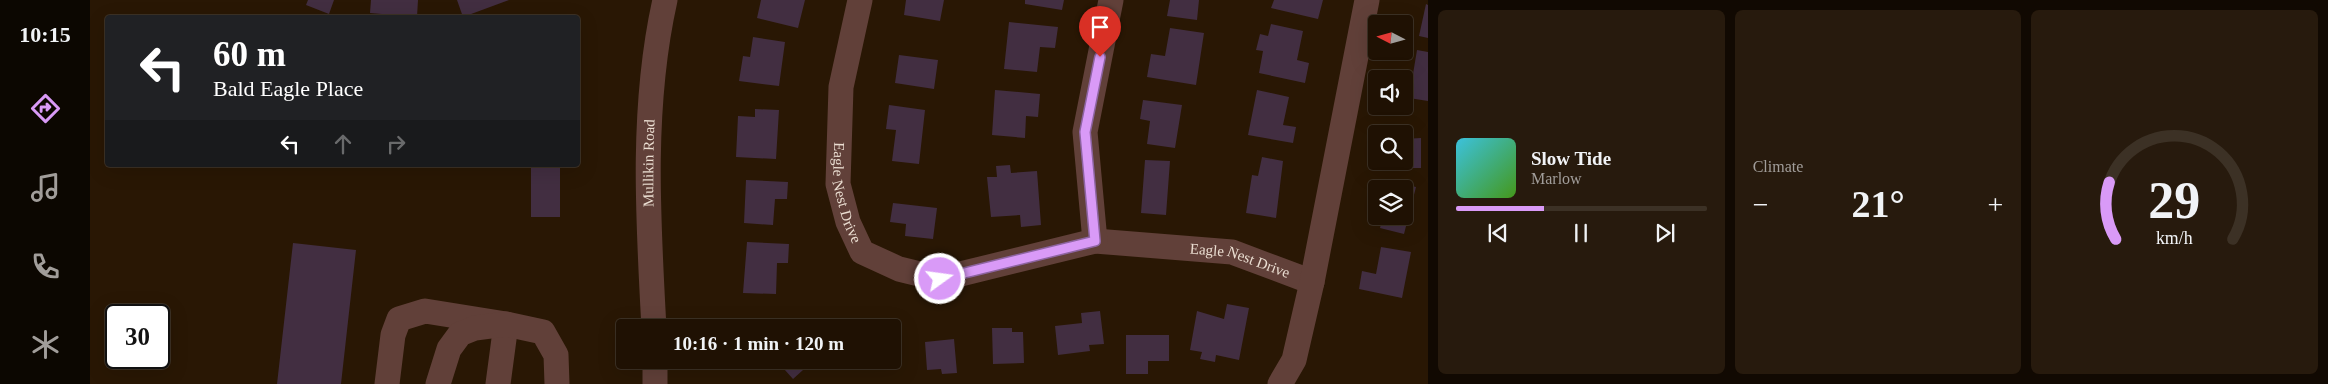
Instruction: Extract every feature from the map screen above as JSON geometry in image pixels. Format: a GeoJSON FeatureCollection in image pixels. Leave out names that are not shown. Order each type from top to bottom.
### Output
{"type":"FeatureCollection","features":[{"type":"Feature","properties":{"kind":"street","name":"Mullikin Road"},"geometry":{"type":"LineString","coordinates":[[654,319],[648,219],[651,84],[665,0]]}},
{"type":"Feature","properties":{"kind":"street","name":"Eagle Nest Drive"},"geometry":{"type":"LineString","coordinates":[[860,0],[842,87],[838,184],[848,222],[862,252],[899,269],[940,279],[1095,241],[1232,252],[1312,282]]}},
{"type":"Feature","properties":{"kind":"street"},"geometry":{"type":"LineString","coordinates":[[1095,241],[1085,132],[1112,0]]}},
{"type":"Feature","properties":{"kind":"street"},"geometry":{"type":"LineString","coordinates":[[1280,384],[1294,360],[1312,282],[1367,0]]}},
{"type":"Feature","properties":{"kind":"street"},"geometry":{"type":"LineString","coordinates":[[387,384],[393,335],[399,319],[425,312],[506,324],[543,332],[556,355],[557,384]]}},
{"type":"Feature","properties":{"kind":"street"},"geometry":{"type":"LineString","coordinates":[[438,384],[450,349],[460,334],[475,328],[506,324]]}},
{"type":"Feature","properties":{"kind":"street"},"geometry":{"type":"LineString","coordinates":[[498,384],[506,324]]}},
{"type":"Feature","properties":{"kind":"street"},"geometry":{"type":"LineString","coordinates":[[654,369],[655,384]]}},
{"type":"Feature","properties":{"kind":"building"},"geometry":{"type":"Polygon","coordinates":[[[308,0],[334,0],[329,14],[306,5],[308,0]]]}},
{"type":"Feature","properties":{"kind":"building"},"geometry":{"type":"Polygon","coordinates":[[[371,0],[418,0],[417,15],[370,13],[371,0]]]}},
{"type":"Feature","properties":{"kind":"building"},"geometry":{"type":"Polygon","coordinates":[[[457,0],[509,0],[468,15],[462,15],[457,0]]]}},
{"type":"Feature","properties":{"kind":"building"},"geometry":{"type":"Polygon","coordinates":[[[761,0],[805,0],[798,28],[757,18],[761,0]]]}},
{"type":"Feature","properties":{"kind":"building"},"geometry":{"type":"Polygon","coordinates":[[[906,0],[944,0],[940,21],[904,15],[906,0]]]}},
{"type":"Feature","properties":{"kind":"building"},"geometry":{"type":"Polygon","coordinates":[[[1025,0],[1064,0],[1062,10],[1025,4],[1025,0]]]}},
{"type":"Feature","properties":{"kind":"building"},"geometry":{"type":"Polygon","coordinates":[[[1170,0],[1199,0],[1197,20],[1167,16],[1170,0]]]}},
{"type":"Feature","properties":{"kind":"building"},"geometry":{"type":"Polygon","coordinates":[[[1274,0],[1323,0],[1318,19],[1271,8],[1274,0]]]}},
{"type":"Feature","properties":{"kind":"building"},"geometry":{"type":"Polygon","coordinates":[[[1426,4],[1428,5],[1428,38],[1419,36],[1426,4]]]}},
{"type":"Feature","properties":{"kind":"building"},"geometry":{"type":"Polygon","coordinates":[[[1009,22],[1058,27],[1055,48],[1040,47],[1037,72],[1004,69],[1009,22]]]}},
{"type":"Feature","properties":{"kind":"building"},"geometry":{"type":"Polygon","coordinates":[[[1271,24],[1303,31],[1297,60],[1309,63],[1305,83],[1259,73],[1263,51],[1256,50],[1260,34],[1268,36],[1271,24]]]}},
{"type":"Feature","properties":{"kind":"building"},"geometry":{"type":"Polygon","coordinates":[[[1170,28],[1204,33],[1196,85],[1147,77],[1151,54],[1165,56],[1170,28]]]}},
{"type":"Feature","properties":{"kind":"building"},"geometry":{"type":"Polygon","coordinates":[[[753,37],[785,42],[779,86],[739,81],[743,56],[750,57],[753,37]]]}},
{"type":"Feature","properties":{"kind":"building"},"geometry":{"type":"Polygon","coordinates":[[[1417,50],[1428,52],[1428,101],[1413,99],[1413,74],[1417,50]]]}},
{"type":"Feature","properties":{"kind":"building"},"geometry":{"type":"Polygon","coordinates":[[[899,55],[938,60],[934,89],[895,83],[899,55]]]}},
{"type":"Feature","properties":{"kind":"building"},"geometry":{"type":"Polygon","coordinates":[[[995,90],[1040,94],[1038,117],[1026,116],[1025,138],[992,135],[995,90]]]}},
{"type":"Feature","properties":{"kind":"building"},"geometry":{"type":"Polygon","coordinates":[[[1257,90],[1289,97],[1283,125],[1296,127],[1293,143],[1248,135],[1257,90]]]}},
{"type":"Feature","properties":{"kind":"building"},"geometry":{"type":"Polygon","coordinates":[[[1143,100],[1182,105],[1175,148],[1147,144],[1150,121],[1140,119],[1143,100]]]}},
{"type":"Feature","properties":{"kind":"building"},"geometry":{"type":"Polygon","coordinates":[[[889,105],[925,110],[919,164],[892,161],[896,130],[886,129],[889,105]]]}},
{"type":"Feature","properties":{"kind":"building"},"geometry":{"type":"Polygon","coordinates":[[[755,109],[779,110],[776,159],[736,157],[738,116],[755,117],[755,109]]]}},
{"type":"Feature","properties":{"kind":"building"},"geometry":{"type":"Polygon","coordinates":[[[1413,138],[1421,138],[1421,168],[1413,168],[1413,138]]]}},
{"type":"Feature","properties":{"kind":"building"},"geometry":{"type":"Polygon","coordinates":[[[1262,157],[1283,161],[1276,218],[1246,213],[1252,175],[1258,176],[1262,157]]]}},
{"type":"Feature","properties":{"kind":"building"},"geometry":{"type":"Polygon","coordinates":[[[1145,160],[1170,161],[1166,215],[1141,213],[1145,160]]]}},
{"type":"Feature","properties":{"kind":"building"},"geometry":{"type":"Polygon","coordinates":[[[1010,165],[1011,173],[1037,171],[1041,225],[1021,227],[1020,215],[991,217],[987,177],[997,177],[996,166],[1010,165]]]}},
{"type":"Feature","properties":{"kind":"building"},"geometry":{"type":"Polygon","coordinates":[[[531,167],[560,167],[560,217],[531,217],[531,167]]]}},
{"type":"Feature","properties":{"kind":"building"},"geometry":{"type":"Polygon","coordinates":[[[746,180],[788,182],[787,199],[775,199],[773,225],[744,223],[746,180]]]}},
{"type":"Feature","properties":{"kind":"building"},"geometry":{"type":"Polygon","coordinates":[[[1413,186],[1416,187],[1413,199],[1413,186]]]}},
{"type":"Feature","properties":{"kind":"building"},"geometry":{"type":"Polygon","coordinates":[[[893,203],[937,208],[933,239],[905,236],[906,224],[890,222],[893,203]]]}},
{"type":"Feature","properties":{"kind":"building"},"geometry":{"type":"Polygon","coordinates":[[[1381,225],[1406,225],[1404,234],[1380,228],[1381,225]]]}},
{"type":"Feature","properties":{"kind":"building"},"geometry":{"type":"Polygon","coordinates":[[[747,242],[789,244],[788,263],[777,263],[776,294],[743,293],[747,242]]]}},
{"type":"Feature","properties":{"kind":"building"},"geometry":{"type":"Polygon","coordinates":[[[293,243],[356,250],[341,384],[277,384],[293,243]]]}},
{"type":"Feature","properties":{"kind":"building"},"geometry":{"type":"Polygon","coordinates":[[[1381,247],[1411,252],[1402,298],[1359,289],[1362,271],[1376,274],[1381,247]]]}},
{"type":"Feature","properties":{"kind":"building"},"geometry":{"type":"Polygon","coordinates":[[[1227,304],[1249,308],[1239,360],[1216,355],[1215,362],[1200,359],[1202,352],[1190,350],[1197,311],[1224,319],[1227,304]]]}},
{"type":"Feature","properties":{"kind":"building"},"geometry":{"type":"Polygon","coordinates":[[[1100,311],[1104,344],[1089,345],[1090,351],[1058,355],[1055,326],[1082,323],[1081,313],[1100,311]]]}},
{"type":"Feature","properties":{"kind":"building"},"geometry":{"type":"Polygon","coordinates":[[[992,328],[1012,328],[1012,332],[1023,332],[1024,363],[993,364],[992,328]]]}},
{"type":"Feature","properties":{"kind":"building"},"geometry":{"type":"Polygon","coordinates":[[[1126,335],[1169,335],[1169,361],[1148,361],[1148,374],[1126,374],[1126,335]]]}},
{"type":"Feature","properties":{"kind":"building"},"geometry":{"type":"Polygon","coordinates":[[[954,339],[957,373],[942,374],[941,369],[927,370],[925,342],[954,339]]]}},
{"type":"Feature","properties":{"kind":"building"},"geometry":{"type":"Polygon","coordinates":[[[784,369],[804,369],[793,379],[784,369]]]}},
{"type":"Feature","properties":{"kind":"route"},"geometry":{"type":"LineString","coordinates":[[940,279],[1095,241],[1085,132],[1100,57]]}}]}
